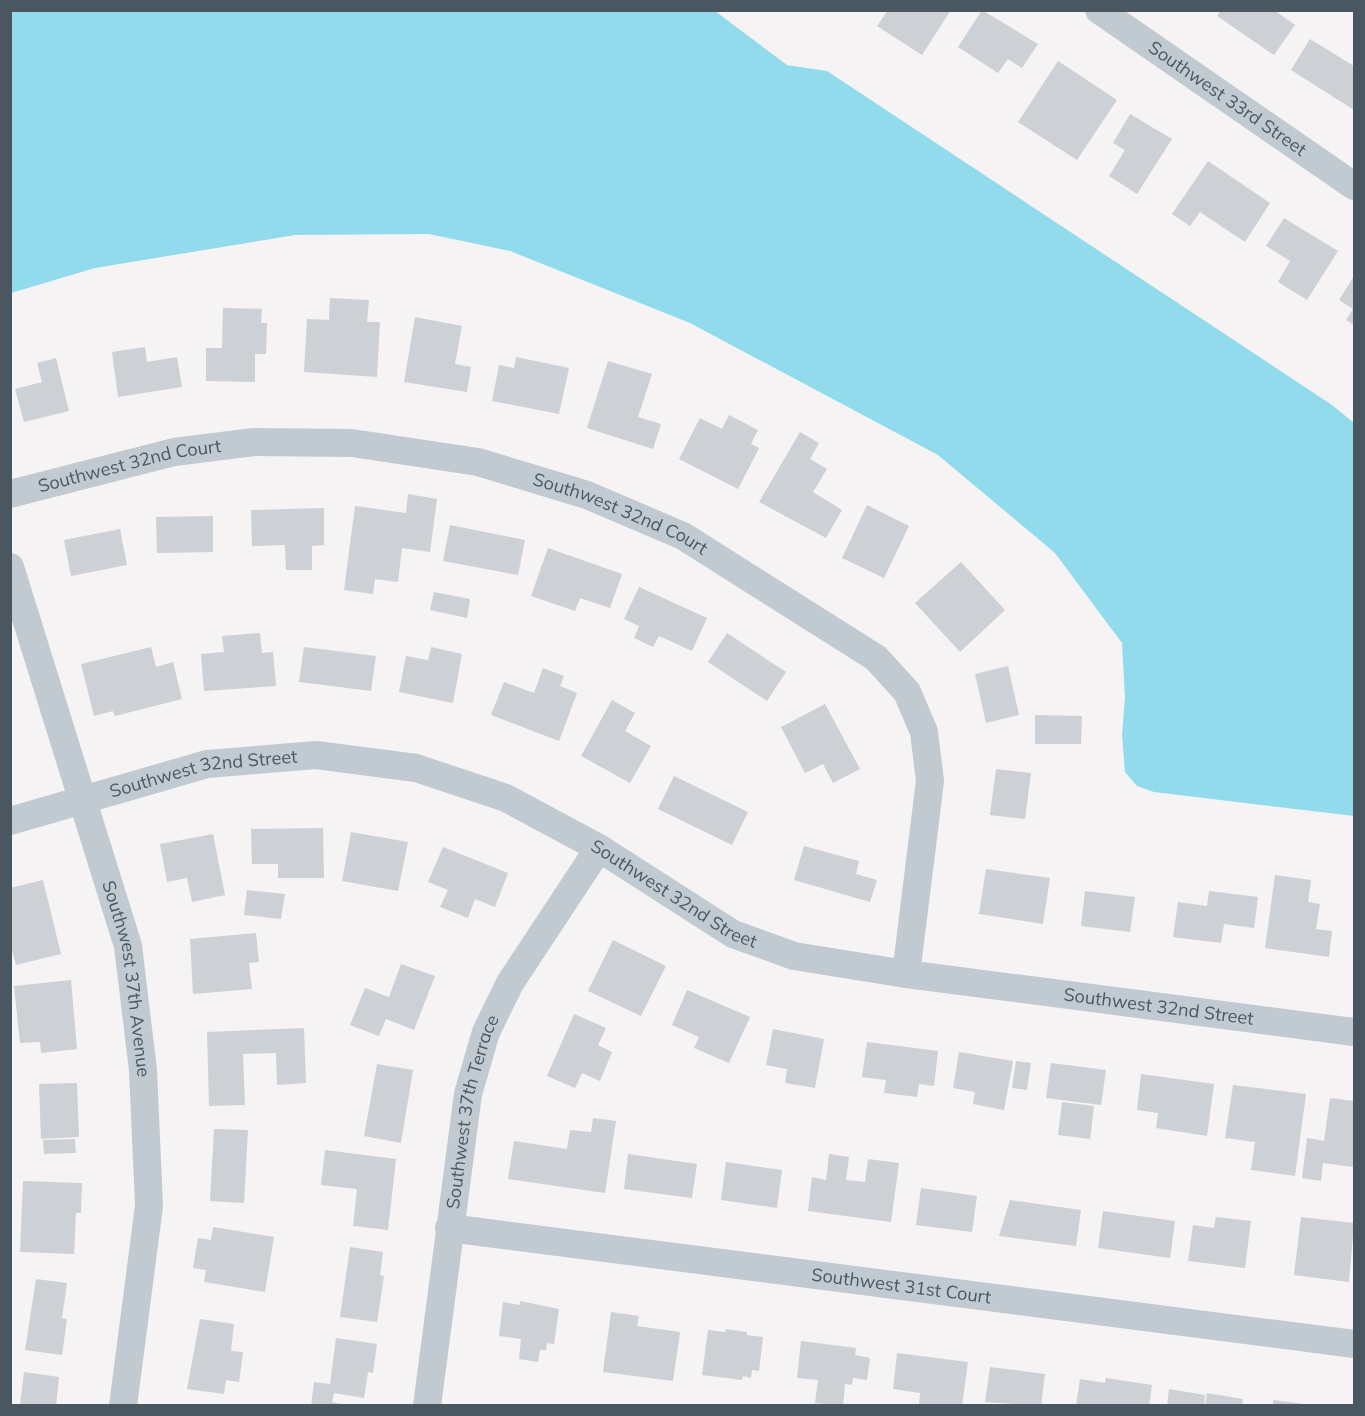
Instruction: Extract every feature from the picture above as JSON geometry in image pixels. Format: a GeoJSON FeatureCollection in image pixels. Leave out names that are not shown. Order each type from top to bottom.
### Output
{"type":"FeatureCollection","features":[{"type":"Feature","properties":{"kind":"street","name":"Southwest 33rd Street"},"geometry":{"type":"LineString","coordinates":[[1099,10],[1354,186]]}},
{"type":"Feature","properties":{"kind":"street","name":"Southwest 32nd Court"},"geometry":{"type":"LineString","coordinates":[[10,494],[174,452],[254,442],[352,443],[478,462],[587,495],[682,537],[876,658],[907,692],[924,732],[930,781],[906,974]]}},
{"type":"Feature","properties":{"kind":"street","name":"Southwest 37th Avenue"},"geometry":{"type":"LineString","coordinates":[[10,567],[128,946],[143,1070],[149,1206],[123,1406]]}},
{"type":"Feature","properties":{"kind":"street","name":"Southwest 32nd Street"},"geometry":{"type":"LineString","coordinates":[[10,821],[207,764],[316,755],[416,768],[506,798],[599,848],[733,934],[794,956],[906,974],[1354,1032]]}},
{"type":"Feature","properties":{"kind":"street","name":"Southwest 37th Terrace"},"geometry":{"type":"LineString","coordinates":[[427,1406],[468,1094],[486,1032],[510,983],[599,848]]}},
{"type":"Feature","properties":{"kind":"street","name":"Southwest 31st Court"},"geometry":{"type":"LineString","coordinates":[[449,1228],[1354,1344]]}},
{"type":"Feature","properties":{"kind":"water"},"geometry":{"type":"Polygon","coordinates":[[[11,10],[715,11],[787,65],[827,71],[1332,405],[1354,423],[1354,816],[1154,792],[1137,786],[1125,772],[1122,735],[1125,698],[1122,643],[1055,553],[938,455],[690,323],[510,251],[429,234],[295,235],[95,268],[11,293],[11,10]]]}},
{"type":"Feature","properties":{"kind":"building"},"geometry":{"type":"Polygon","coordinates":[[[888,10],[951,10],[922,55],[877,26],[888,10]]]}},
{"type":"Feature","properties":{"kind":"building"},"geometry":{"type":"Polygon","coordinates":[[[982,10],[1038,44],[1022,68],[1008,59],[998,73],[958,47],[982,10]]]}},
{"type":"Feature","properties":{"kind":"building"},"geometry":{"type":"Polygon","coordinates":[[[1221,10],[1274,10],[1295,25],[1274,55],[1217,16],[1221,10]]]}},
{"type":"Feature","properties":{"kind":"building"},"geometry":{"type":"Polygon","coordinates":[[[1310,39],[1354,66],[1354,110],[1291,70],[1310,39]]]}},
{"type":"Feature","properties":{"kind":"building"},"geometry":{"type":"Polygon","coordinates":[[[1058,61],[1117,100],[1077,160],[1018,122],[1058,61]]]}},
{"type":"Feature","properties":{"kind":"building"},"geometry":{"type":"Polygon","coordinates":[[[1130,114],[1172,139],[1137,194],[1109,176],[1125,150],[1113,143],[1130,114]]]}},
{"type":"Feature","properties":{"kind":"building"},"geometry":{"type":"Polygon","coordinates":[[[1208,161],[1270,203],[1245,242],[1200,212],[1190,226],[1172,214],[1208,161]]]}},
{"type":"Feature","properties":{"kind":"building"},"geometry":{"type":"Polygon","coordinates":[[[1284,218],[1338,251],[1307,300],[1278,282],[1290,261],[1266,246],[1284,218]]]}},
{"type":"Feature","properties":{"kind":"building"},"geometry":{"type":"Polygon","coordinates":[[[1354,276],[1354,325],[1346,320],[1353,309],[1339,300],[1354,276]]]}},
{"type":"Feature","properties":{"kind":"building"},"geometry":{"type":"Polygon","coordinates":[[[330,298],[369,300],[367,322],[380,322],[377,377],[304,372],[307,319],[329,320],[330,298]]]}},
{"type":"Feature","properties":{"kind":"building"},"geometry":{"type":"Polygon","coordinates":[[[223,308],[262,309],[261,323],[267,323],[266,354],[255,354],[255,382],[206,381],[206,348],[222,348],[223,308]]]}},
{"type":"Feature","properties":{"kind":"building"},"geometry":{"type":"Polygon","coordinates":[[[415,317],[462,326],[455,364],[471,367],[467,392],[404,382],[415,317]]]}},
{"type":"Feature","properties":{"kind":"building"},"geometry":{"type":"Polygon","coordinates":[[[145,347],[147,362],[177,357],[182,387],[118,397],[112,352],[145,347]]]}},
{"type":"Feature","properties":{"kind":"building"},"geometry":{"type":"Polygon","coordinates":[[[516,357],[569,368],[559,414],[492,401],[499,365],[514,368],[516,357]]]}},
{"type":"Feature","properties":{"kind":"building"},"geometry":{"type":"Polygon","coordinates":[[[56,358],[69,411],[24,422],[15,389],[42,382],[37,363],[56,358]]]}},
{"type":"Feature","properties":{"kind":"building"},"geometry":{"type":"Polygon","coordinates":[[[608,361],[652,374],[638,417],[661,424],[653,449],[587,428],[608,361]]]}},
{"type":"Feature","properties":{"kind":"building"},"geometry":{"type":"Polygon","coordinates":[[[729,415],[758,430],[751,444],[759,448],[738,489],[679,459],[700,418],[722,429],[729,415]]]}},
{"type":"Feature","properties":{"kind":"building"},"geometry":{"type":"Polygon","coordinates":[[[800,432],[819,443],[810,459],[827,469],[813,492],[842,510],[826,538],[759,502],[800,432]]]}},
{"type":"Feature","properties":{"kind":"building"},"geometry":{"type":"Polygon","coordinates":[[[408,494],[437,499],[430,552],[402,548],[398,582],[375,579],[373,594],[344,590],[355,506],[406,513],[408,494]]]}},
{"type":"Feature","properties":{"kind":"building"},"geometry":{"type":"Polygon","coordinates":[[[867,505],[909,526],[884,578],[842,558],[867,505]]]}},
{"type":"Feature","properties":{"kind":"building"},"geometry":{"type":"Polygon","coordinates":[[[324,508],[324,545],[312,546],[312,570],[286,570],[285,545],[252,546],[251,510],[324,508]]]}},
{"type":"Feature","properties":{"kind":"building"},"geometry":{"type":"Polygon","coordinates":[[[213,516],[213,552],[157,553],[156,517],[213,516]]]}},
{"type":"Feature","properties":{"kind":"building"},"geometry":{"type":"Polygon","coordinates":[[[450,525],[525,540],[518,575],[443,561],[450,525]]]}},
{"type":"Feature","properties":{"kind":"building"},"geometry":{"type":"Polygon","coordinates":[[[120,529],[127,565],[71,576],[64,540],[120,529]]]}},
{"type":"Feature","properties":{"kind":"building"},"geometry":{"type":"Polygon","coordinates":[[[548,548],[622,574],[610,608],[580,598],[575,611],[531,596],[548,548]]]}},
{"type":"Feature","properties":{"kind":"building"},"geometry":{"type":"Polygon","coordinates":[[[961,562],[1005,610],[960,652],[915,603],[961,562]]]}},
{"type":"Feature","properties":{"kind":"building"},"geometry":{"type":"Polygon","coordinates":[[[639,587],[707,618],[692,651],[659,636],[653,647],[634,638],[639,626],[624,619],[639,587]]]}},
{"type":"Feature","properties":{"kind":"building"},"geometry":{"type":"Polygon","coordinates":[[[434,592],[470,599],[467,618],[430,610],[434,592]]]}},
{"type":"Feature","properties":{"kind":"building"},"geometry":{"type":"Polygon","coordinates":[[[260,633],[262,653],[273,652],[276,686],[204,691],[201,654],[224,652],[222,636],[260,633]]]}},
{"type":"Feature","properties":{"kind":"building"},"geometry":{"type":"Polygon","coordinates":[[[727,633],[786,672],[767,701],[708,662],[727,633]]]}},
{"type":"Feature","properties":{"kind":"building"},"geometry":{"type":"Polygon","coordinates":[[[151,647],[156,667],[173,662],[182,699],[115,716],[113,711],[94,716],[81,664],[151,647]]]}},
{"type":"Feature","properties":{"kind":"building"},"geometry":{"type":"Polygon","coordinates":[[[304,647],[376,656],[371,691],[299,682],[304,647]]]}},
{"type":"Feature","properties":{"kind":"building"},"geometry":{"type":"Polygon","coordinates":[[[431,647],[462,654],[453,703],[399,692],[406,656],[428,660],[431,647]]]}},
{"type":"Feature","properties":{"kind":"building"},"geometry":{"type":"Polygon","coordinates":[[[1008,666],[1019,715],[986,723],[975,674],[1008,666]]]}},
{"type":"Feature","properties":{"kind":"building"},"geometry":{"type":"Polygon","coordinates":[[[543,668],[564,676],[560,686],[577,693],[559,741],[491,715],[504,682],[534,693],[543,668]]]}},
{"type":"Feature","properties":{"kind":"building"},"geometry":{"type":"Polygon","coordinates":[[[612,700],[635,713],[625,731],[651,746],[630,783],[581,756],[612,700]]]}},
{"type":"Feature","properties":{"kind":"building"},"geometry":{"type":"Polygon","coordinates":[[[825,704],[860,769],[833,783],[823,764],[805,773],[781,727],[825,704]]]}},
{"type":"Feature","properties":{"kind":"building"},"geometry":{"type":"Polygon","coordinates":[[[1035,715],[1082,716],[1081,744],[1035,744],[1035,715]]]}},
{"type":"Feature","properties":{"kind":"building"},"geometry":{"type":"Polygon","coordinates":[[[996,769],[1031,773],[1025,819],[990,815],[996,769]]]}},
{"type":"Feature","properties":{"kind":"building"},"geometry":{"type":"Polygon","coordinates":[[[674,776],[748,812],[732,845],[658,809],[674,776]]]}},
{"type":"Feature","properties":{"kind":"building"},"geometry":{"type":"Polygon","coordinates":[[[323,828],[324,878],[278,878],[278,864],[252,864],[251,829],[323,828]]]}},
{"type":"Feature","properties":{"kind":"building"},"geometry":{"type":"Polygon","coordinates":[[[351,832],[408,842],[398,891],[342,881],[351,832]]]}},
{"type":"Feature","properties":{"kind":"building"},"geometry":{"type":"Polygon","coordinates":[[[213,834],[225,895],[192,902],[187,878],[167,882],[160,844],[213,834]]]}},
{"type":"Feature","properties":{"kind":"building"},"geometry":{"type":"Polygon","coordinates":[[[804,846],[859,861],[856,874],[877,880],[870,902],[794,880],[804,846]]]}},
{"type":"Feature","properties":{"kind":"building"},"geometry":{"type":"Polygon","coordinates":[[[443,847],[508,873],[495,907],[475,899],[468,918],[440,907],[448,890],[428,882],[443,847]]]}},
{"type":"Feature","properties":{"kind":"building"},"geometry":{"type":"Polygon","coordinates":[[[986,869],[1050,878],[1043,924],[979,914],[986,869]]]}},
{"type":"Feature","properties":{"kind":"building"},"geometry":{"type":"Polygon","coordinates":[[[1275,875],[1311,880],[1308,902],[1320,904],[1316,929],[1332,931],[1329,957],[1265,948],[1275,875]]]}},
{"type":"Feature","properties":{"kind":"building"},"geometry":{"type":"Polygon","coordinates":[[[43,880],[61,954],[16,965],[10,942],[10,888],[43,880]]]}},
{"type":"Feature","properties":{"kind":"building"},"geometry":{"type":"Polygon","coordinates":[[[247,890],[285,894],[281,919],[244,915],[247,890]]]}},
{"type":"Feature","properties":{"kind":"building"},"geometry":{"type":"Polygon","coordinates":[[[1085,891],[1135,897],[1130,932],[1081,926],[1085,891]]]}},
{"type":"Feature","properties":{"kind":"building"},"geometry":{"type":"Polygon","coordinates":[[[1209,891],[1258,897],[1254,928],[1224,924],[1221,943],[1173,937],[1178,902],[1207,906],[1209,891]]]}},
{"type":"Feature","properties":{"kind":"building"},"geometry":{"type":"Polygon","coordinates":[[[256,933],[259,962],[249,963],[252,989],[193,994],[190,939],[256,933]]]}},
{"type":"Feature","properties":{"kind":"building"},"geometry":{"type":"Polygon","coordinates":[[[613,940],[666,966],[641,1016],[588,991],[613,940]]]}},
{"type":"Feature","properties":{"kind":"building"},"geometry":{"type":"Polygon","coordinates":[[[401,964],[435,976],[414,1030],[386,1019],[379,1036],[350,1025],[365,988],[389,997],[401,964]]]}},
{"type":"Feature","properties":{"kind":"building"},"geometry":{"type":"Polygon","coordinates":[[[71,980],[77,1049],[41,1053],[40,1042],[20,1043],[14,986],[71,980]]]}},
{"type":"Feature","properties":{"kind":"building"},"geometry":{"type":"Polygon","coordinates":[[[687,990],[750,1017],[729,1063],[694,1048],[699,1037],[672,1025],[687,990]]]}},
{"type":"Feature","properties":{"kind":"building"},"geometry":{"type":"Polygon","coordinates":[[[574,1014],[606,1028],[598,1045],[612,1052],[600,1081],[582,1073],[575,1088],[547,1076],[574,1014]]]}},
{"type":"Feature","properties":{"kind":"building"},"geometry":{"type":"Polygon","coordinates":[[[304,1028],[306,1083],[277,1085],[276,1053],[243,1054],[245,1105],[209,1106],[207,1032],[304,1028]]]}},
{"type":"Feature","properties":{"kind":"building"},"geometry":{"type":"Polygon","coordinates":[[[773,1029],[824,1039],[815,1088],[785,1083],[787,1069],[766,1065],[773,1029]]]}},
{"type":"Feature","properties":{"kind":"building"},"geometry":{"type":"Polygon","coordinates":[[[867,1042],[938,1051],[934,1086],[919,1084],[917,1097],[884,1093],[886,1080],[862,1077],[867,1042]]]}},
{"type":"Feature","properties":{"kind":"building"},"geometry":{"type":"Polygon","coordinates":[[[959,1052],[1013,1061],[1004,1110],[973,1104],[975,1092],[953,1088],[959,1052]]]}},
{"type":"Feature","properties":{"kind":"building"},"geometry":{"type":"Polygon","coordinates":[[[1016,1061],[1031,1063],[1027,1090],[1012,1088],[1016,1061]]]}},
{"type":"Feature","properties":{"kind":"building"},"geometry":{"type":"Polygon","coordinates":[[[1051,1063],[1106,1070],[1101,1105],[1046,1098],[1051,1063]]]}},
{"type":"Feature","properties":{"kind":"building"},"geometry":{"type":"Polygon","coordinates":[[[377,1064],[413,1070],[401,1143],[364,1136],[377,1064]]]}},
{"type":"Feature","properties":{"kind":"building"},"geometry":{"type":"Polygon","coordinates":[[[1141,1074],[1214,1084],[1207,1136],[1156,1128],[1158,1113],[1137,1110],[1141,1074]]]}},
{"type":"Feature","properties":{"kind":"building"},"geometry":{"type":"Polygon","coordinates":[[[77,1083],[79,1137],[41,1139],[39,1084],[77,1083]]]}},
{"type":"Feature","properties":{"kind":"building"},"geometry":{"type":"Polygon","coordinates":[[[1233,1085],[1306,1094],[1295,1176],[1251,1170],[1255,1142],[1225,1138],[1233,1085]]]}},
{"type":"Feature","properties":{"kind":"building"},"geometry":{"type":"Polygon","coordinates":[[[1330,1098],[1354,1101],[1354,1167],[1323,1163],[1321,1181],[1302,1178],[1307,1138],[1324,1141],[1330,1098]]]}},
{"type":"Feature","properties":{"kind":"building"},"geometry":{"type":"Polygon","coordinates":[[[1062,1102],[1094,1106],[1090,1139],[1058,1135],[1062,1102]]]}},
{"type":"Feature","properties":{"kind":"building"},"geometry":{"type":"Polygon","coordinates":[[[593,1118],[616,1121],[605,1193],[508,1179],[514,1141],[567,1149],[570,1130],[591,1132],[593,1118]]]}},
{"type":"Feature","properties":{"kind":"building"},"geometry":{"type":"Polygon","coordinates":[[[214,1129],[248,1130],[244,1203],[210,1201],[214,1129]]]}},
{"type":"Feature","properties":{"kind":"building"},"geometry":{"type":"Polygon","coordinates":[[[75,1139],[76,1153],[44,1154],[43,1140],[75,1139]]]}},
{"type":"Feature","properties":{"kind":"building"},"geometry":{"type":"Polygon","coordinates":[[[325,1150],[396,1159],[388,1230],[353,1226],[357,1189],[321,1185],[325,1150]]]}},
{"type":"Feature","properties":{"kind":"building"},"geometry":{"type":"Polygon","coordinates":[[[628,1154],[697,1164],[692,1198],[624,1189],[628,1154]]]}},
{"type":"Feature","properties":{"kind":"building"},"geometry":{"type":"Polygon","coordinates":[[[829,1154],[849,1157],[846,1180],[865,1182],[868,1159],[899,1163],[891,1222],[808,1211],[812,1177],[826,1180],[829,1154]]]}},
{"type":"Feature","properties":{"kind":"building"},"geometry":{"type":"Polygon","coordinates":[[[726,1162],[782,1170],[777,1208],[721,1200],[726,1162]]]}},
{"type":"Feature","properties":{"kind":"building"},"geometry":{"type":"Polygon","coordinates":[[[23,1181],[82,1183],[81,1213],[76,1213],[74,1254],[20,1252],[23,1181]]]}},
{"type":"Feature","properties":{"kind":"building"},"geometry":{"type":"Polygon","coordinates":[[[921,1188],[977,1196],[972,1232],[916,1225],[921,1188]]]}},
{"type":"Feature","properties":{"kind":"building"},"geometry":{"type":"Polygon","coordinates":[[[1010,1200],[1081,1210],[1076,1246],[999,1236],[1010,1200]]]}},
{"type":"Feature","properties":{"kind":"building"},"geometry":{"type":"Polygon","coordinates":[[[1103,1211],[1175,1221],[1170,1258],[1098,1248],[1103,1211]]]}},
{"type":"Feature","properties":{"kind":"building"},"geometry":{"type":"Polygon","coordinates":[[[1216,1217],[1251,1221],[1245,1268],[1188,1261],[1193,1225],[1214,1228],[1216,1217]]]}},
{"type":"Feature","properties":{"kind":"building"},"geometry":{"type":"Polygon","coordinates":[[[1301,1217],[1354,1223],[1349,1282],[1294,1275],[1301,1217]]]}},
{"type":"Feature","properties":{"kind":"building"},"geometry":{"type":"Polygon","coordinates":[[[213,1227],[274,1237],[265,1292],[204,1282],[206,1270],[193,1268],[198,1238],[211,1240],[213,1227]]]}},
{"type":"Feature","properties":{"kind":"building"},"geometry":{"type":"Polygon","coordinates":[[[350,1247],[383,1252],[380,1275],[384,1276],[377,1322],[340,1317],[350,1247]]]}},
{"type":"Feature","properties":{"kind":"building"},"geometry":{"type":"Polygon","coordinates":[[[36,1279],[67,1283],[62,1318],[67,1319],[62,1355],[25,1350],[36,1279]]]}},
{"type":"Feature","properties":{"kind":"building"},"geometry":{"type":"Polygon","coordinates":[[[520,1301],[559,1309],[554,1344],[547,1343],[546,1350],[540,1350],[538,1362],[519,1359],[521,1339],[499,1336],[503,1302],[520,1305],[520,1301]]]}},
{"type":"Feature","properties":{"kind":"building"},"geometry":{"type":"Polygon","coordinates":[[[611,1312],[639,1316],[637,1326],[680,1332],[673,1381],[603,1372],[611,1312]]]}},
{"type":"Feature","properties":{"kind":"building"},"geometry":{"type":"Polygon","coordinates":[[[200,1319],[234,1324],[231,1351],[243,1352],[239,1382],[226,1380],[224,1394],[187,1389],[200,1319]]]}},
{"type":"Feature","properties":{"kind":"building"},"geometry":{"type":"Polygon","coordinates":[[[726,1329],[763,1337],[759,1371],[752,1370],[751,1378],[743,1376],[742,1380],[702,1375],[708,1330],[725,1332],[726,1329]]]}},
{"type":"Feature","properties":{"kind":"building"},"geometry":{"type":"Polygon","coordinates":[[[336,1338],[377,1344],[373,1373],[368,1372],[364,1398],[334,1393],[332,1402],[350,1406],[311,1406],[314,1382],[330,1384],[336,1338]]]}},
{"type":"Feature","properties":{"kind":"building"},"geometry":{"type":"Polygon","coordinates":[[[801,1341],[856,1348],[855,1355],[870,1358],[867,1380],[853,1378],[852,1385],[845,1384],[843,1406],[815,1403],[818,1380],[797,1378],[801,1341]]]}},
{"type":"Feature","properties":{"kind":"building"},"geometry":{"type":"Polygon","coordinates":[[[897,1353],[968,1362],[962,1406],[919,1406],[920,1393],[893,1389],[897,1353]]]}},
{"type":"Feature","properties":{"kind":"building"},"geometry":{"type":"Polygon","coordinates":[[[990,1367],[1045,1374],[1041,1406],[985,1402],[990,1367]]]}},
{"type":"Feature","properties":{"kind":"building"},"geometry":{"type":"Polygon","coordinates":[[[24,1372],[59,1377],[56,1406],[20,1406],[24,1372]]]}},
{"type":"Feature","properties":{"kind":"building"},"geometry":{"type":"Polygon","coordinates":[[[1106,1378],[1152,1385],[1149,1406],[1076,1406],[1080,1379],[1105,1383],[1106,1378]]]}},
{"type":"Feature","properties":{"kind":"building"},"geometry":{"type":"Polygon","coordinates":[[[1169,1389],[1205,1395],[1204,1406],[1167,1406],[1169,1389]]]}},
{"type":"Feature","properties":{"kind":"building"},"geometry":{"type":"Polygon","coordinates":[[[1207,1393],[1243,1399],[1242,1406],[1205,1406],[1207,1393]]]}},
{"type":"Feature","properties":{"kind":"building"},"geometry":{"type":"Polygon","coordinates":[[[1273,1400],[1304,1404],[1304,1406],[1273,1406],[1273,1400]]]}}]}
